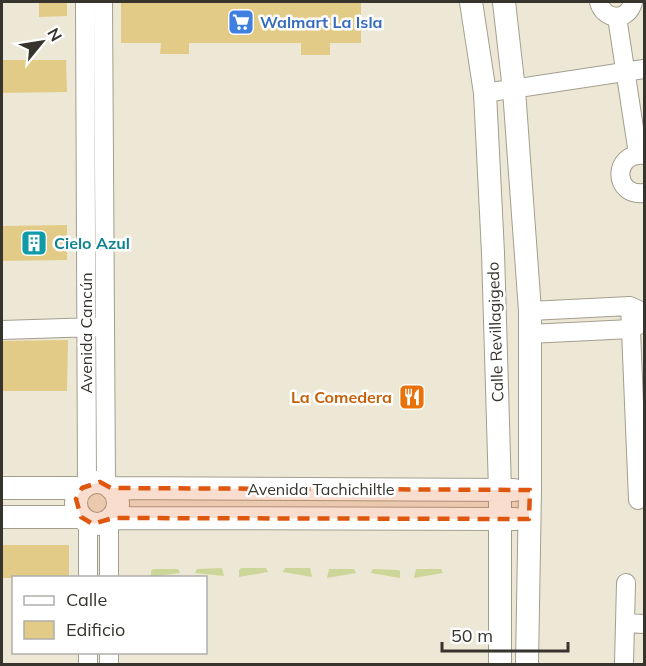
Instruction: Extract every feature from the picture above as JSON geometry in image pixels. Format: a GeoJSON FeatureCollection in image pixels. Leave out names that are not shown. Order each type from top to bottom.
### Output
{"type":"FeatureCollection","features":[{"type":"Feature","properties":{"kind":"street","name":"Avenida Cancún"},"geometry":{"type":"LineString","coordinates":[[86,2],[97,486]]}},
{"type":"Feature","properties":{"kind":"street","name":"Avenida Cancún"},"geometry":{"type":"LineString","coordinates":[[95,327],[103,2]]}},
{"type":"Feature","properties":{"kind":"street","name":"Calle Revillagigedo"},"geometry":{"type":"LineString","coordinates":[[471,2],[485,93],[493,253],[500,490],[500,664]]}},
{"type":"Feature","properties":{"kind":"street","name":"Calle Revillagigedo"},"geometry":{"type":"LineString","coordinates":[[504,2],[514,90],[530,310],[527,664]]}},
{"type":"Feature","properties":{"kind":"street"},"geometry":{"type":"LineString","coordinates":[[599,2],[605,13],[617,17],[626,13],[633,2]]}},
{"type":"Feature","properties":{"kind":"street"},"geometry":{"type":"LineString","coordinates":[[617,17],[641,154],[631,156],[625,161],[620,171],[620,178],[627,190],[633,193],[645,193]]}},
{"type":"Feature","properties":{"kind":"street"},"geometry":{"type":"LineString","coordinates":[[485,93],[645,69]]}},
{"type":"Feature","properties":{"kind":"street"},"geometry":{"type":"LineString","coordinates":[[530,310],[637,309],[638,500]]}},
{"type":"Feature","properties":{"kind":"street"},"geometry":{"type":"LineString","coordinates":[[529,334],[638,325]]}},
{"type":"Feature","properties":{"kind":"street"},"geometry":{"type":"LineString","coordinates":[[2,330],[95,327]]}},
{"type":"Feature","properties":{"kind":"street"},"geometry":{"type":"LineString","coordinates":[[97,519],[118,507],[116,494],[97,486],[76,498],[76,505],[97,519],[109,576]]}},
{"type":"Feature","properties":{"kind":"street","name":"Avenida Tachichiltle"},"geometry":{"type":"LineString","coordinates":[[2,488],[97,486],[530,490]]}},
{"type":"Feature","properties":{"kind":"street","name":"Avenida Tachichiltle"},"geometry":{"type":"LineString","coordinates":[[2,517],[530,519]]}},
{"type":"Feature","properties":{"kind":"street"},"geometry":{"type":"LineString","coordinates":[[88,576],[97,519]]}},
{"type":"Feature","properties":{"kind":"street"},"geometry":{"type":"LineString","coordinates":[[624,664],[626,583]]}},
{"type":"Feature","properties":{"kind":"street"},"geometry":{"type":"LineString","coordinates":[[626,623],[645,624]]}},
{"type":"Feature","properties":{"kind":"highlighted area"},"geometry":{"type":"Polygon","coordinates":[[[100,482],[111,488],[530,490],[529,519],[113,518],[93,524],[81,517],[76,499],[82,488],[100,482]]]}},
{"type":"Feature","properties":{"kind":"green space"},"geometry":{"type":"Polygon","coordinates":[[[222,568],[224,576],[195,573],[197,569],[222,568]]]}},
{"type":"Feature","properties":{"kind":"green space"},"geometry":{"type":"Polygon","coordinates":[[[241,568],[266,568],[268,572],[239,577],[241,568]]]}},
{"type":"Feature","properties":{"kind":"green space"},"geometry":{"type":"Polygon","coordinates":[[[285,568],[310,568],[312,577],[283,572],[285,568]]]}},
{"type":"Feature","properties":{"kind":"green space"},"geometry":{"type":"Polygon","coordinates":[[[153,569],[178,569],[180,573],[151,576],[153,569]]]}},
{"type":"Feature","properties":{"kind":"green space"},"geometry":{"type":"Polygon","coordinates":[[[329,569],[354,569],[356,573],[327,578],[329,569]]]}},
{"type":"Feature","properties":{"kind":"green space"},"geometry":{"type":"Polygon","coordinates":[[[373,569],[398,570],[400,578],[371,573],[373,569]]]}},
{"type":"Feature","properties":{"kind":"green space"},"geometry":{"type":"Polygon","coordinates":[[[416,569],[441,569],[443,573],[414,578],[416,569]]]}},
{"type":"Feature","properties":{"kind":"building"},"geometry":{"type":"Polygon","coordinates":[[[39,2],[67,2],[67,16],[39,17],[39,2]]]}},
{"type":"Feature","properties":{"kind":"building","name":"Walmart La Isla"},"geometry":{"type":"Polygon","coordinates":[[[121,2],[361,2],[361,43],[330,43],[330,55],[301,55],[301,43],[189,43],[189,54],[160,54],[161,43],[121,43],[121,2]]]}},
{"type":"Feature","properties":{"kind":"building"},"geometry":{"type":"Polygon","coordinates":[[[2,60],[66,60],[67,92],[2,93],[2,60]]]}},
{"type":"Feature","properties":{"kind":"building","name":"Cielo Azul"},"geometry":{"type":"Polygon","coordinates":[[[67,225],[67,260],[2,261],[2,226],[67,225]]]}},
{"type":"Feature","properties":{"kind":"building"},"geometry":{"type":"Polygon","coordinates":[[[68,340],[67,391],[2,391],[2,341],[68,340]]]}},
{"type":"Feature","properties":{"kind":"building"},"geometry":{"type":"Polygon","coordinates":[[[2,545],[69,545],[69,576],[2,578],[2,545]]]}},
{"type":"Feature","properties":{"kind":"place","name":"Walmart La Isla"},"geometry":{"type":"Point","coordinates":[241,22]}},
{"type":"Feature","properties":{"kind":"place","name":"Cielo Azul"},"geometry":{"type":"Point","coordinates":[34,243]}},
{"type":"Feature","properties":{"kind":"place","name":"La Comedera"},"geometry":{"type":"Point","coordinates":[412,397]}}]}
